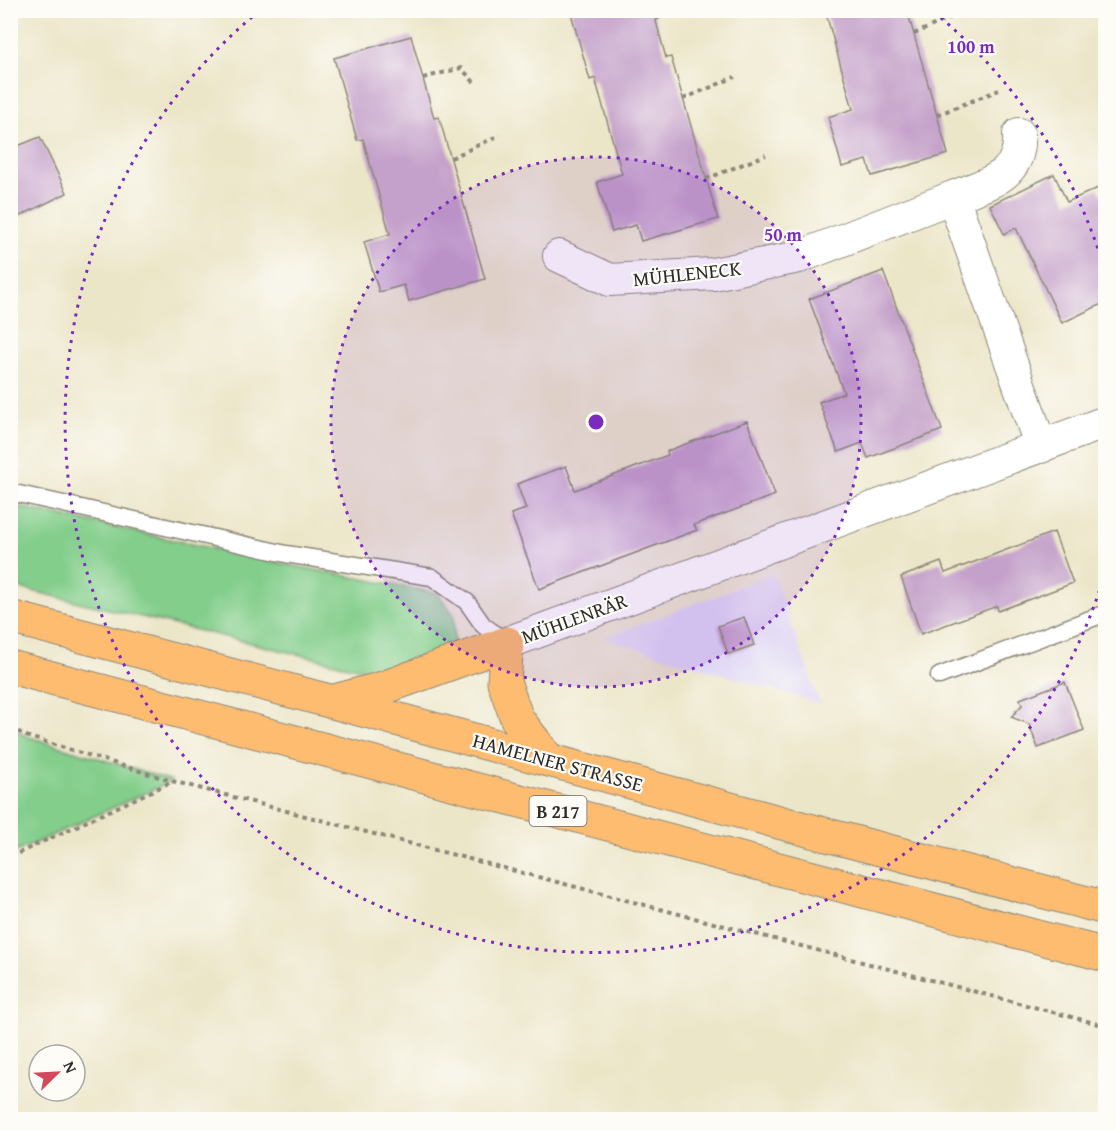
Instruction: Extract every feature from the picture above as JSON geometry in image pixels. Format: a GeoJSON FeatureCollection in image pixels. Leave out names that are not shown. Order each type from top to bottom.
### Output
{"type":"FeatureCollection","features":[{"type":"Feature","properties":{"kind":"highway","name":"HAMELNER STRASSE"},"geometry":{"type":"LineString","coordinates":[[10,617],[1106,908]]}},
{"type":"Feature","properties":{"kind":"highway"},"geometry":{"type":"LineString","coordinates":[[333,702],[383,688],[507,643],[504,682],[517,719],[548,759]]}},
{"type":"Feature","properties":{"kind":"highway","name":"B 217"},"geometry":{"type":"LineString","coordinates":[[10,667],[1106,955]]}},
{"type":"Feature","properties":{"kind":"street","name":"MÜHLENECK"},"geometry":{"type":"LineString","coordinates":[[559,256],[610,280],[713,274],[799,256],[998,178],[1011,168],[1020,151],[1019,134]]}},
{"type":"Feature","properties":{"kind":"street"},"geometry":{"type":"LineString","coordinates":[[952,197],[1041,447]]}},
{"type":"Feature","properties":{"kind":"street","name":"MÜHLENRÄR"},"geometry":{"type":"LineString","coordinates":[[507,643],[1106,422]]}},
{"type":"Feature","properties":{"kind":"lane","name":"MÜHLENRÄR"},"geometry":{"type":"LineString","coordinates":[[10,492],[286,554],[432,577],[467,602],[483,625],[507,643]]}},
{"type":"Feature","properties":{"kind":"lane"},"geometry":{"type":"LineString","coordinates":[[939,676],[1106,613]]}},
{"type":"Feature","properties":{"kind":"path"},"geometry":{"type":"LineString","coordinates":[[655,19],[684,10]]}},
{"type":"Feature","properties":{"kind":"path"},"geometry":{"type":"LineString","coordinates":[[914,34],[963,12]]}},
{"type":"Feature","properties":{"kind":"path"},"geometry":{"type":"LineString","coordinates":[[423,78],[461,68],[474,82]]}},
{"type":"Feature","properties":{"kind":"path"},"geometry":{"type":"LineString","coordinates":[[683,99],[735,77]]}},
{"type":"Feature","properties":{"kind":"path"},"geometry":{"type":"LineString","coordinates":[[937,115],[999,90]]}},
{"type":"Feature","properties":{"kind":"path"},"geometry":{"type":"LineString","coordinates":[[451,158],[500,135]]}},
{"type":"Feature","properties":{"kind":"path"},"geometry":{"type":"LineString","coordinates":[[706,179],[766,155]]}},
{"type":"Feature","properties":{"kind":"path"},"geometry":{"type":"LineString","coordinates":[[10,727],[26,736],[172,781],[1106,1026]]}},
{"type":"Feature","properties":{"kind":"path"},"geometry":{"type":"LineString","coordinates":[[10,856],[172,781]]}},
{"type":"Feature","properties":{"kind":"shaded area"},"geometry":{"type":"Polygon","coordinates":[[[773,574],[820,704],[604,638],[773,574]]]}},
{"type":"Feature","properties":{"kind":"green space"},"geometry":{"type":"Polygon","coordinates":[[[11,505],[284,564],[437,593],[454,615],[454,645],[373,672],[11,586],[11,505]]]}},
{"type":"Feature","properties":{"kind":"green space"},"geometry":{"type":"Polygon","coordinates":[[[11,727],[26,736],[172,781],[11,854],[11,727]]]}},
{"type":"Feature","properties":{"kind":"building"},"geometry":{"type":"Polygon","coordinates":[[[570,10],[653,10],[666,58],[671,57],[718,219],[641,241],[636,225],[612,232],[597,182],[622,174],[595,78],[590,80],[570,10]]]}},
{"type":"Feature","properties":{"kind":"building"},"geometry":{"type":"Polygon","coordinates":[[[825,10],[907,10],[948,154],[872,176],[867,160],[842,167],[828,117],[853,109],[825,10]]]}},
{"type":"Feature","properties":{"kind":"building"},"geometry":{"type":"Polygon","coordinates":[[[411,36],[434,118],[439,117],[485,279],[409,301],[404,285],[379,292],[364,242],[390,234],[363,139],[357,140],[334,58],[411,36]]]}},
{"type":"Feature","properties":{"kind":"building"},"geometry":{"type":"Polygon","coordinates":[[[40,137],[67,193],[10,221],[10,149],[40,137]]]}},
{"type":"Feature","properties":{"kind":"building"},"geometry":{"type":"Polygon","coordinates":[[[1054,174],[1067,202],[1098,188],[1106,204],[1106,302],[1062,323],[1016,228],[1004,234],[990,205],[1054,174]]]}},
{"type":"Feature","properties":{"kind":"building"},"geometry":{"type":"Polygon","coordinates":[[[883,271],[942,430],[868,458],[862,443],[838,452],[819,402],[844,393],[809,299],[883,271]]]}},
{"type":"Feature","properties":{"kind":"building"},"geometry":{"type":"Polygon","coordinates":[[[747,421],[775,495],[694,525],[697,530],[539,589],[511,514],[526,509],[517,484],[566,466],[575,490],[668,455],[667,451],[747,421]]]}},
{"type":"Feature","properties":{"kind":"building"},"geometry":{"type":"Polygon","coordinates":[[[1054,532],[1073,583],[998,611],[997,606],[921,634],[901,577],[941,562],[945,573],[1054,532]]]}},
{"type":"Feature","properties":{"kind":"building"},"geometry":{"type":"Polygon","coordinates":[[[744,617],[754,645],[728,654],[718,626],[744,617]]]}},
{"type":"Feature","properties":{"kind":"building"},"geometry":{"type":"Polygon","coordinates":[[[1065,682],[1084,730],[1038,748],[1029,724],[1011,717],[1022,705],[1020,699],[1065,682]]]}}]}
